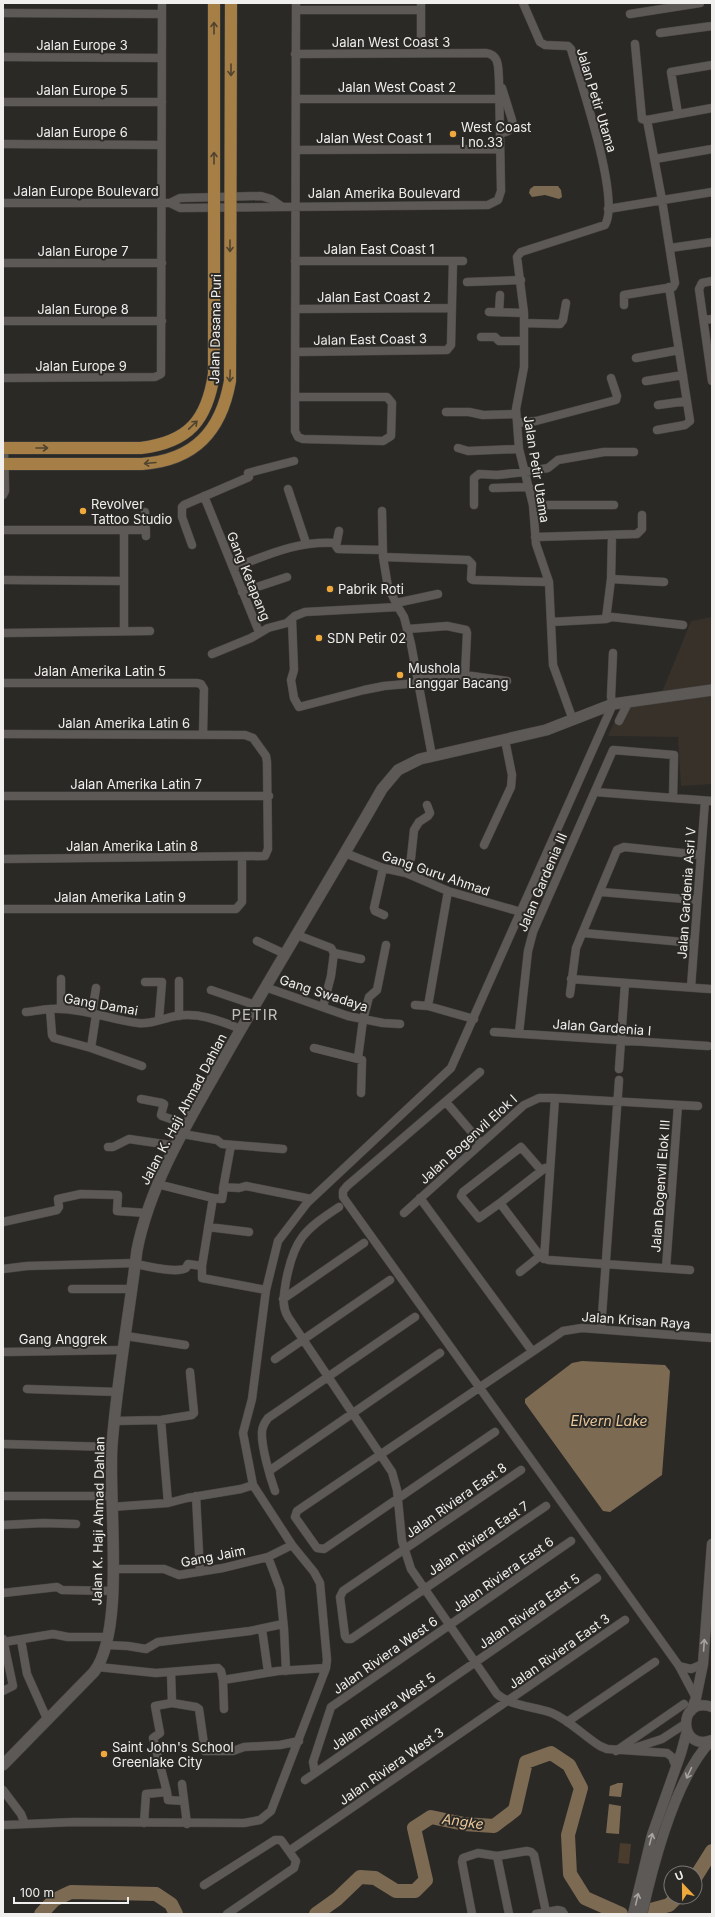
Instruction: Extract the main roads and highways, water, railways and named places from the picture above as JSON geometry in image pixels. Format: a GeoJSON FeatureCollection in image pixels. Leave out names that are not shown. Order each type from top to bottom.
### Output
{"type":"FeatureCollection","features":[{"type":"Feature","properties":{"kind":"main road","name":"Jalan Dasana Puri"},"geometry":{"type":"LineString","coordinates":[[3,448],[141,448],[160,446],[178,437],[203,415],[211,397],[214,374],[214,3]]}},
{"type":"Feature","properties":{"kind":"main road","name":"Jalan Dasana Puri"},"geometry":{"type":"LineString","coordinates":[[4,464],[156,463],[182,454],[201,442],[222,413],[230,381],[231,3]]}},
{"type":"Feature","properties":{"kind":"main road","name":"Jalan K. Haji Ahmad Dahlan"},"geometry":{"type":"LineString","coordinates":[[3,1765],[98,1667],[107,1641],[113,1591],[111,1502],[114,1422],[123,1350],[142,1225],[157,1184],[185,1129],[241,1029],[345,854],[382,788],[392,775],[405,765],[432,756],[546,730],[620,702],[712,690]]}},
{"type":"Feature","properties":{"kind":"water"},"geometry":{"type":"Polygon","coordinates":[[[534,186],[558,186],[561,190],[562,197],[559,199],[545,195],[532,197],[529,193],[530,189],[534,186]]]}},
{"type":"Feature","properties":{"kind":"water","name":"Elvern Lake"},"geometry":{"type":"Polygon","coordinates":[[[582,1361],[665,1365],[670,1371],[662,1475],[610,1512],[603,1511],[525,1403],[525,1399],[572,1363],[582,1361]]]}},
{"type":"Feature","properties":{"kind":"water"},"geometry":{"type":"Polygon","coordinates":[[[623,1783],[621,1797],[609,1796],[610,1786],[623,1783]]]}},
{"type":"Feature","properties":{"kind":"water"},"geometry":{"type":"Polygon","coordinates":[[[609,1804],[621,1806],[619,1834],[606,1833],[609,1804]]]}},
{"type":"Feature","properties":{"kind":"waterway","name":"Angke"},"geometry":{"type":"LineString","coordinates":[[316,1914],[337,1899],[360,1877],[375,1878],[396,1891],[415,1891],[426,1880],[414,1828],[431,1817],[464,1824],[494,1826],[515,1810],[526,1762],[551,1753],[569,1765],[581,1788],[568,1835],[570,1874],[585,1898],[621,1914]]}},
{"type":"Feature","properties":{"kind":"waterway","name":"Angke"},"geometry":{"type":"LineString","coordinates":[[703,1865],[712,1851]]}},
{"type":"Feature","properties":{"kind":"waterway","name":"Angke"},"geometry":{"type":"LineString","coordinates":[[41,1914],[54,1900],[71,1892],[156,1894],[171,1904],[176,1914]]}},
{"type":"Feature","properties":{"kind":"waterway","name":"Angke"},"geometry":{"type":"LineString","coordinates":[[636,1914],[669,1905]]}},
{"type":"Feature","properties":{"kind":"place","name":"West Coast I no.33"},"geometry":{"type":"Point","coordinates":[453,134]}},
{"type":"Feature","properties":{"kind":"place","name":"Revolver Tattoo Studio"},"geometry":{"type":"Point","coordinates":[83,511]}},
{"type":"Feature","properties":{"kind":"place","name":"Pabrik Roti"},"geometry":{"type":"Point","coordinates":[330,589]}},
{"type":"Feature","properties":{"kind":"place","name":"SDN Petir 02"},"geometry":{"type":"Point","coordinates":[319,638]}},
{"type":"Feature","properties":{"kind":"place","name":"Mushola Langgar Bacang"},"geometry":{"type":"Point","coordinates":[400,675]}},
{"type":"Feature","properties":{"kind":"place","name":"Saint John's School Greenlake City"},"geometry":{"type":"Point","coordinates":[104,1754]}},
{"type":"Feature","properties":{"kind":"district","name":"PETIR"},"geometry":{"type":"Point","coordinates":[255,1014]}}]}
